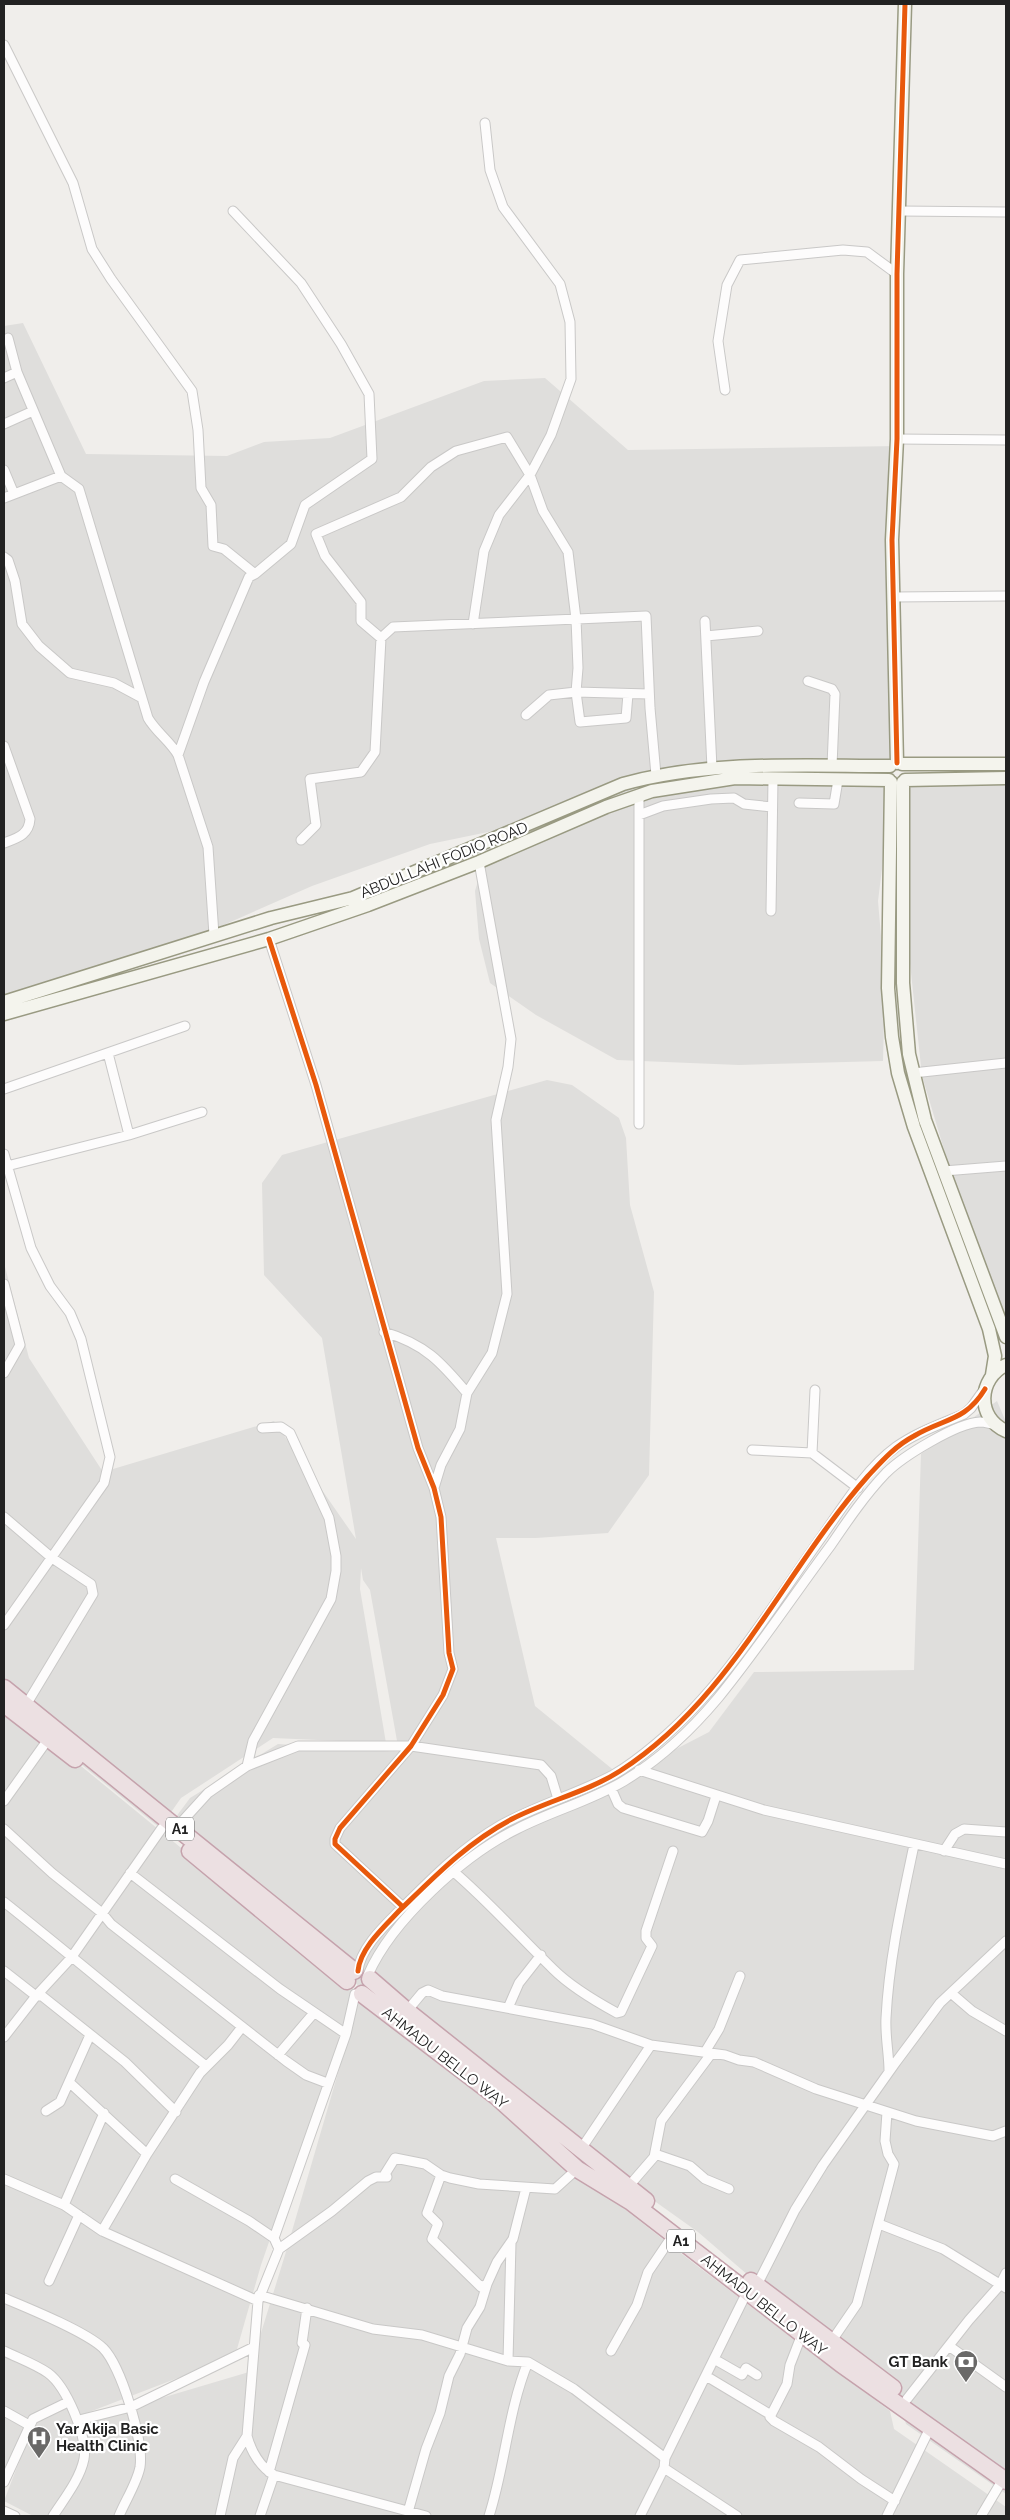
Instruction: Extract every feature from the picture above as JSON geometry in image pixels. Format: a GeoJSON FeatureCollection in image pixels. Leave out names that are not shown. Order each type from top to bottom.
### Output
{"type":"FeatureCollection","features":[{"type":"Feature","properties":{"kind":"highway","name":"A1"},"geometry":{"type":"LineString","coordinates":[[4,1688],[170,1827],[359,1981]]}},
{"type":"Feature","properties":{"kind":"highway","name":"A1"},"geometry":{"type":"LineString","coordinates":[[4,1704],[170,1827]]}},
{"type":"Feature","properties":{"kind":"highway","name":"AHMADU BELLO WAY"},"geometry":{"type":"LineString","coordinates":[[359,1981],[407,2011],[628,2187],[752,2289],[802,2334],[930,2428],[1005,2477]]}},
{"type":"Feature","properties":{"kind":"highway","name":"AHMADU BELLO WAY"},"geometry":{"type":"LineString","coordinates":[[359,1981],[497,2097],[577,2169],[631,2202],[673,2235],[831,2342],[907,2399],[1005,2477]]}},
{"type":"Feature","properties":{"kind":"main road"},"geometry":{"type":"LineString","coordinates":[[896,765],[892,540],[897,439],[897,274],[905,4]]}},
{"type":"Feature","properties":{"kind":"main road","name":"ABDULLAHI FODIO ROAD"},"geometry":{"type":"LineString","coordinates":[[4,1002],[271,918],[353,898],[623,784],[656,776],[712,768],[1006,764]]}},
{"type":"Feature","properties":{"kind":"main road"},"geometry":{"type":"LineString","coordinates":[[896,765],[887,771],[897,781],[904,1015],[913,1073],[925,1120],[1006,1337]]}},
{"type":"Feature","properties":{"kind":"main road"},"geometry":{"type":"LineString","coordinates":[[896,765],[907,771],[897,781],[888,988],[893,1046],[898,1073],[914,1127],[989,1329],[995,1356],[992,1375],[985,1389],[985,1410],[1003,1430]]}},
{"type":"Feature","properties":{"kind":"main road","name":"ABDULLAHI FODIO ROAD"},"geometry":{"type":"LineString","coordinates":[[4,1014],[269,939],[368,905],[479,862],[606,807],[639,796],[694,783],[735,778],[897,781],[1006,778]]}},
{"type":"Feature","properties":{"kind":"main road"},"geometry":{"type":"LineString","coordinates":[[992,1375],[1006,1365]]}},
{"type":"Feature","properties":{"kind":"street"},"geometry":{"type":"LineString","coordinates":[[4,45],[74,183],[92,249],[111,279],[192,391],[198,430],[201,488],[211,505],[214,546],[224,549],[255,574]]}},
{"type":"Feature","properties":{"kind":"street"},"geometry":{"type":"LineString","coordinates":[[473,624],[484,550],[498,516],[530,476],[551,434],[570,379],[570,322],[560,284],[503,206],[490,170],[484,122]]}},
{"type":"Feature","properties":{"kind":"street"},"geometry":{"type":"LineString","coordinates":[[178,755],[204,682],[249,577],[291,544],[305,506],[372,459],[369,394],[341,344],[301,283],[233,211]]}},
{"type":"Feature","properties":{"kind":"street"},"geometry":{"type":"LineString","coordinates":[[900,211],[1006,212]]}},
{"type":"Feature","properties":{"kind":"street"},"geometry":{"type":"LineString","coordinates":[[725,390],[718,341],[727,285],[740,260],[842,250],[867,252],[897,274]]}},
{"type":"Feature","properties":{"kind":"street"},"geometry":{"type":"LineString","coordinates":[[8,338],[17,372],[61,476],[79,489],[142,698],[155,730],[172,745],[178,755],[208,847],[214,935]]}},
{"type":"Feature","properties":{"kind":"street"},"geometry":{"type":"LineString","coordinates":[[4,378],[17,372]]}},
{"type":"Feature","properties":{"kind":"street"},"geometry":{"type":"LineString","coordinates":[[4,424],[33,411]]}},
{"type":"Feature","properties":{"kind":"street"},"geometry":{"type":"LineString","coordinates":[[381,638],[361,621],[361,602],[325,556],[316,534],[400,497],[431,467],[456,451],[507,437],[530,476],[543,511],[568,552],[576,619],[578,668],[576,692],[580,722],[626,718],[628,694]]}},
{"type":"Feature","properties":{"kind":"street"},"geometry":{"type":"LineString","coordinates":[[897,439],[1006,440]]}},
{"type":"Feature","properties":{"kind":"street"},"geometry":{"type":"LineString","coordinates":[[4,470],[14,494]]}},
{"type":"Feature","properties":{"kind":"street"},"geometry":{"type":"LineString","coordinates":[[4,498],[61,476]]}},
{"type":"Feature","properties":{"kind":"street"},"geometry":{"type":"LineString","coordinates":[[4,557],[8,560],[15,581],[22,624],[39,646],[70,673],[114,682],[142,698]]}},
{"type":"Feature","properties":{"kind":"street"},"geometry":{"type":"LineString","coordinates":[[894,597],[1006,596]]}},
{"type":"Feature","properties":{"kind":"street"},"geometry":{"type":"LineString","coordinates":[[301,840],[316,825],[310,779],[361,772],[375,752],[381,638],[393,627],[646,616],[649,694],[656,776]]}},
{"type":"Feature","properties":{"kind":"street"},"geometry":{"type":"LineString","coordinates":[[705,621],[712,768]]}},
{"type":"Feature","properties":{"kind":"street"},"geometry":{"type":"LineString","coordinates":[[706,636],[758,631]]}},
{"type":"Feature","properties":{"kind":"street"},"geometry":{"type":"LineString","coordinates":[[808,681],[832,689],[835,694],[832,766]]}},
{"type":"Feature","properties":{"kind":"street"},"geometry":{"type":"LineString","coordinates":[[526,714],[550,696],[576,692],[649,694]]}},
{"type":"Feature","properties":{"kind":"street"},"geometry":{"type":"LineString","coordinates":[[4,750],[30,819],[28,827],[23,834],[4,843]]}},
{"type":"Feature","properties":{"kind":"street"},"geometry":{"type":"LineString","coordinates":[[771,911],[773,779]]}},
{"type":"Feature","properties":{"kind":"street"},"geometry":{"type":"LineString","coordinates":[[799,803],[834,804],[838,780]]}},
{"type":"Feature","properties":{"kind":"street"},"geometry":{"type":"LineString","coordinates":[[639,796],[639,1124]]}},
{"type":"Feature","properties":{"kind":"street"},"geometry":{"type":"LineString","coordinates":[[639,816],[663,806],[711,799],[734,798],[744,804],[772,807]]}},
{"type":"Feature","properties":{"kind":"street"},"geometry":{"type":"LineString","coordinates":[[434,1488],[441,1465],[460,1429],[467,1393],[492,1354],[507,1294],[496,1120],[508,1066],[511,1039],[479,862]]}},
{"type":"Feature","properties":{"kind":"street"},"geometry":{"type":"LineString","coordinates":[[269,939],[316,1086],[384,1332],[418,1448],[434,1488],[441,1517],[449,1653],[453,1669],[442,1695],[411,1746],[340,1828],[335,1839],[335,1844],[403,1907]]}},
{"type":"Feature","properties":{"kind":"street"},"geometry":{"type":"LineString","coordinates":[[4,1090],[185,1026]]}},
{"type":"Feature","properties":{"kind":"street"},"geometry":{"type":"LineString","coordinates":[[108,1053],[129,1136]]}},
{"type":"Feature","properties":{"kind":"street"},"geometry":{"type":"LineString","coordinates":[[913,1073],[1006,1063]]}},
{"type":"Feature","properties":{"kind":"street"},"geometry":{"type":"LineString","coordinates":[[7,1166],[129,1136],[202,1112]]}},
{"type":"Feature","properties":{"kind":"street"},"geometry":{"type":"LineString","coordinates":[[4,1154],[31,1248],[42,1271],[77,1326],[110,1457],[104,1483],[4,1625]]}},
{"type":"Feature","properties":{"kind":"street"},"geometry":{"type":"LineString","coordinates":[[944,1171],[1006,1166]]}},
{"type":"Feature","properties":{"kind":"street"},"geometry":{"type":"LineString","coordinates":[[4,1284],[20,1345],[4,1373]]}},
{"type":"Feature","properties":{"kind":"street"},"geometry":{"type":"LineString","coordinates":[[384,1332],[408,1339],[441,1362],[467,1393]]}},
{"type":"Feature","properties":{"kind":"street"},"geometry":{"type":"LineString","coordinates":[[274,2238],[327,2083],[346,2034],[359,1981],[363,1955],[403,1907],[444,1866],[480,1838],[513,1818],[621,1770],[657,1743],[694,1708],[730,1664],[858,1488],[894,1448],[926,1430],[964,1414],[977,1401],[985,1389]]}},
{"type":"Feature","properties":{"kind":"street"},"geometry":{"type":"LineString","coordinates":[[812,1453],[815,1390]]}},
{"type":"Feature","properties":{"kind":"street"},"geometry":{"type":"LineString","coordinates":[[359,1981],[396,1932],[454,1872],[505,1835],[611,1788],[638,1770],[684,1733],[718,1697],[867,1495],[888,1472],[921,1446],[968,1425],[980,1422],[1003,1430]]}},
{"type":"Feature","properties":{"kind":"street"},"geometry":{"type":"LineString","coordinates":[[246,1766],[253,1742],[332,1599],[336,1570],[336,1556],[329,1518],[290,1433],[281,1427],[262,1428]]}},
{"type":"Feature","properties":{"kind":"street"},"geometry":{"type":"LineString","coordinates":[[752,1450],[812,1453],[858,1488]]}},
{"type":"Feature","properties":{"kind":"street"},"geometry":{"type":"LineString","coordinates":[[4,1518],[52,1558],[92,1584],[93,1594],[26,1706]]}},
{"type":"Feature","properties":{"kind":"street"},"geometry":{"type":"LineString","coordinates":[[4,1801],[49,1738]]}},
{"type":"Feature","properties":{"kind":"street"},"geometry":{"type":"LineString","coordinates":[[4,2037],[36,1996],[70,1958],[130,1873],[170,1827],[208,1794],[246,1766],[298,1746],[411,1746],[540,1765],[551,1776],[558,1799]]}},
{"type":"Feature","properties":{"kind":"street"},"geometry":{"type":"LineString","coordinates":[[638,1770],[716,1796],[780,1814],[1006,1864]]}},
{"type":"Feature","properties":{"kind":"street"},"geometry":{"type":"LineString","coordinates":[[611,1788],[618,1804],[623,1808],[702,1832],[708,1821],[716,1796]]}},
{"type":"Feature","properties":{"kind":"street"},"geometry":{"type":"LineString","coordinates":[[4,1829],[52,1873],[102,1913],[123,1934],[278,2055],[306,2075],[327,2083]]}},
{"type":"Feature","properties":{"kind":"street"},"geometry":{"type":"LineString","coordinates":[[944,1851],[955,1834],[964,1829],[1006,1832]]}},
{"type":"Feature","properties":{"kind":"street"},"geometry":{"type":"LineString","coordinates":[[889,2072],[886,2020],[888,1989],[896,1929],[914,1845]]}},
{"type":"Feature","properties":{"kind":"street"},"geometry":{"type":"LineString","coordinates":[[454,1872],[482,1895],[500,1917],[541,1955],[554,1970],[588,1997],[617,2013],[621,2012],[652,1946],[646,1938],[646,1931],[673,1851]]}},
{"type":"Feature","properties":{"kind":"street"},"geometry":{"type":"LineString","coordinates":[[130,1873],[314,2014],[346,2034]]}},
{"type":"Feature","properties":{"kind":"street"},"geometry":{"type":"LineString","coordinates":[[4,1902],[49,1936],[70,1958],[123,1998],[206,2066]]}},
{"type":"Feature","properties":{"kind":"street"},"geometry":{"type":"LineString","coordinates":[[640,2516],[664,2468],[665,2458],[714,2359],[795,2210],[889,2072],[940,2003],[1006,1941]]}},
{"type":"Feature","properties":{"kind":"street"},"geometry":{"type":"LineString","coordinates":[[508,2008],[518,1983],[541,1955]]}},
{"type":"Feature","properties":{"kind":"street"},"geometry":{"type":"LineString","coordinates":[[4,1971],[36,1996],[42,1996],[125,2062],[176,2112]]}},
{"type":"Feature","properties":{"kind":"street"},"geometry":{"type":"LineString","coordinates":[[628,2187],[651,2163],[655,2154],[661,2121],[708,2053],[740,1976]]}},
{"type":"Feature","properties":{"kind":"street"},"geometry":{"type":"LineString","coordinates":[[407,2011],[422,1993],[428,1990],[437,1995],[592,2024],[651,2044],[754,2062],[801,2084],[887,2112],[978,2134],[994,2136],[1006,2131]]}},
{"type":"Feature","properties":{"kind":"street"},"geometry":{"type":"LineString","coordinates":[[950,1993],[972,2011],[1006,2031]]}},
{"type":"Feature","properties":{"kind":"street"},"geometry":{"type":"LineString","coordinates":[[278,2055],[314,2014]]}},
{"type":"Feature","properties":{"kind":"street"},"geometry":{"type":"LineString","coordinates":[[102,2231],[147,2154],[176,2112],[191,2085],[242,2027]]}},
{"type":"Feature","properties":{"kind":"street"},"geometry":{"type":"LineString","coordinates":[[46,2111],[60,2102],[90,2035]]}},
{"type":"Feature","properties":{"kind":"street"},"geometry":{"type":"LineString","coordinates":[[580,2149],[651,2044]]}},
{"type":"Feature","properties":{"kind":"street"},"geometry":{"type":"LineString","coordinates":[[69,2082],[104,2112],[147,2154]]}},
{"type":"Feature","properties":{"kind":"street"},"geometry":{"type":"LineString","coordinates":[[60,2205],[104,2112]]}},
{"type":"Feature","properties":{"kind":"street"},"geometry":{"type":"LineString","coordinates":[[831,2342],[857,2304],[894,2164],[888,2154],[885,2141],[887,2112]]}},
{"type":"Feature","properties":{"kind":"street"},"geometry":{"type":"LineString","coordinates":[[655,2154],[690,2166],[705,2179],[728,2189]]}},
{"type":"Feature","properties":{"kind":"street"},"geometry":{"type":"LineString","coordinates":[[426,2516],[271,2474],[250,2448],[247,2436],[259,2298],[279,2249],[332,2211],[368,2181],[376,2176],[387,2176],[385,2174],[395,2158],[425,2164],[441,2175],[479,2184],[555,2190],[577,2169]]}},
{"type":"Feature","properties":{"kind":"street"},"geometry":{"type":"LineString","coordinates":[[441,2175],[427,2213],[438,2224],[432,2240],[482,2287],[487,2284]]}},
{"type":"Feature","properties":{"kind":"street"},"geometry":{"type":"LineString","coordinates":[[4,2179],[79,2215],[102,2231],[259,2298],[307,2308],[373,2329],[422,2336],[462,2346],[508,2361],[528,2362],[574,2390],[665,2458]]}},
{"type":"Feature","properties":{"kind":"street"},"geometry":{"type":"LineString","coordinates":[[175,2179],[249,2220],[274,2238],[279,2249]]}},
{"type":"Feature","properties":{"kind":"street"},"geometry":{"type":"LineString","coordinates":[[4,2184],[60,2205]]}},
{"type":"Feature","properties":{"kind":"street"},"geometry":{"type":"LineString","coordinates":[[508,2361],[511,2243],[526,2188]]}},
{"type":"Feature","properties":{"kind":"street"},"geometry":{"type":"LineString","coordinates":[[49,2281],[79,2215]]}},
{"type":"Feature","properties":{"kind":"street"},"geometry":{"type":"LineString","coordinates":[[879,2224],[943,2249],[1003,2287]]}},
{"type":"Feature","properties":{"kind":"street"},"geometry":{"type":"LineString","coordinates":[[611,2351],[637,2305],[648,2272],[673,2235]]}},
{"type":"Feature","properties":{"kind":"street"},"geometry":{"type":"LineString","coordinates":[[408,2512],[426,2449],[440,2413],[449,2376],[468,2328],[480,2307],[487,2284],[497,2262],[511,2243]]}},
{"type":"Feature","properties":{"kind":"street"},"geometry":{"type":"LineString","coordinates":[[907,2399],[949,2346],[1003,2287],[1006,2272]]}},
{"type":"Feature","properties":{"kind":"street"},"geometry":{"type":"LineString","coordinates":[[4,2298],[66,2327],[102,2347],[110,2356],[131,2407],[140,2468],[119,2516]]}},
{"type":"Feature","properties":{"kind":"street"},"geometry":{"type":"LineString","coordinates":[[260,2516],[304,2351],[305,2345],[302,2342],[307,2308]]}},
{"type":"Feature","properties":{"kind":"street"},"geometry":{"type":"LineString","coordinates":[[771,2415],[787,2384],[790,2365],[802,2334]]}},
{"type":"Feature","properties":{"kind":"street"},"geometry":{"type":"LineString","coordinates":[[79,2420],[131,2407],[254,2346]]}},
{"type":"Feature","properties":{"kind":"street"},"geometry":{"type":"LineString","coordinates":[[949,2346],[1006,2387]]}},
{"type":"Feature","properties":{"kind":"street"},"geometry":{"type":"LineString","coordinates":[[4,2351],[47,2372],[53,2377],[79,2420],[85,2447],[84,2459],[80,2472],[53,2516]]}},
{"type":"Feature","properties":{"kind":"street"},"geometry":{"type":"LineString","coordinates":[[714,2359],[742,2375],[746,2368],[757,2375]]}},
{"type":"Feature","properties":{"kind":"street"},"geometry":{"type":"LineString","coordinates":[[489,2516],[502,2466],[519,2384],[528,2362]]}},
{"type":"Feature","properties":{"kind":"street"},"geometry":{"type":"LineString","coordinates":[[706,2376],[771,2415],[774,2421],[819,2447],[860,2479],[894,2500]]}},
{"type":"Feature","properties":{"kind":"street"},"geometry":{"type":"LineString","coordinates":[[4,2482],[33,2419],[68,2402]]}},
{"type":"Feature","properties":{"kind":"street"},"geometry":{"type":"LineString","coordinates":[[4,2411],[29,2425]]}},
{"type":"Feature","properties":{"kind":"street"},"geometry":{"type":"LineString","coordinates":[[888,2516],[930,2428]]}},
{"type":"Feature","properties":{"kind":"street"},"geometry":{"type":"LineString","coordinates":[[220,2516],[233,2458],[247,2436]]}},
{"type":"Feature","properties":{"kind":"street"},"geometry":{"type":"LineString","coordinates":[[664,2468],[737,2516]]}},
{"type":"Feature","properties":{"kind":"street"},"geometry":{"type":"LineString","coordinates":[[981,2516],[1005,2477]]}},
{"type":"Feature","properties":{"kind":"street"},"geometry":{"type":"LineString","coordinates":[[4,2511],[15,2516]]}},
{"type":"Feature","properties":{"kind":"shaded area"},"geometry":{"type":"Polygon","coordinates":[[[23,323],[86,454],[227,456],[264,442],[330,438],[484,381],[545,378],[628,450],[899,446],[891,716],[900,723],[878,901],[885,983],[883,1061],[739,1065],[617,1060],[536,1015],[490,983],[479,939],[475,891],[493,831],[430,844],[312,886],[128,967],[4,1000],[4,326],[23,323]]]}},
{"type":"Feature","properties":{"kind":"shaded area"},"geometry":{"type":"Polygon","coordinates":[[[897,779],[1006,780],[1006,1333],[990,1303],[922,1076],[900,869],[897,779]]]}},
{"type":"Feature","properties":{"kind":"shaded area"},"geometry":{"type":"Polygon","coordinates":[[[547,1080],[572,1085],[619,1118],[626,1138],[630,1205],[654,1292],[649,1475],[608,1533],[536,1538],[496,1538],[535,1706],[622,1777],[709,1732],[754,1672],[914,1670],[921,1454],[997,1401],[1006,1422],[1006,2494],[906,2424],[901,2407],[698,2232],[403,2022],[167,1829],[190,1798],[278,1744],[399,1752],[370,1590],[363,1580],[361,1568],[360,1589],[386,1743],[273,1738],[181,1798],[160,1828],[4,1702],[4,1263],[29,1358],[103,1472],[274,1421],[356,1539],[322,1338],[264,1275],[262,1183],[282,1155],[547,1080]]]}},
{"type":"Feature","properties":{"kind":"shaded area"},"geometry":{"type":"Polygon","coordinates":[[[4,1703],[356,1991],[261,2265],[235,2356],[79,2416],[67,2398],[29,2418],[4,2480],[4,1703]]]}},
{"type":"Feature","properties":{"kind":"shaded area"},"geometry":{"type":"Polygon","coordinates":[[[359,2001],[696,2265],[890,2411],[894,2429],[1006,2507],[1006,2516],[33,2516],[4,2501],[35,2420],[66,2405],[77,2423],[249,2372],[359,2001]]]}},
{"type":"Feature","properties":{"kind":"cycle path"},"geometry":{"type":"LineString","coordinates":[[897,763],[892,540],[897,439],[897,274],[905,4]]}},
{"type":"Feature","properties":{"kind":"cycle path"},"geometry":{"type":"LineString","coordinates":[[269,939],[316,1085],[418,1448],[434,1488],[441,1517],[449,1653],[453,1669],[443,1695],[411,1746],[340,1828],[335,1839],[335,1844],[403,1907]]}},
{"type":"Feature","properties":{"kind":"cycle path"},"geometry":{"type":"LineString","coordinates":[[358,1971],[363,1954],[381,1930],[426,1885],[466,1849],[512,1819],[581,1791],[620,1771],[659,1742],[694,1708],[725,1672],[837,1513],[868,1476],[889,1454],[907,1440],[962,1414],[970,1408],[985,1389]]}},
{"type":"Feature","properties":{"kind":"place","name":"GT Bank"},"geometry":{"type":"Point","coordinates":[966,2383]}},
{"type":"Feature","properties":{"kind":"place","name":"Yar Akija Basic Health Clinic"},"geometry":{"type":"Point","coordinates":[39,2459]}}]}
